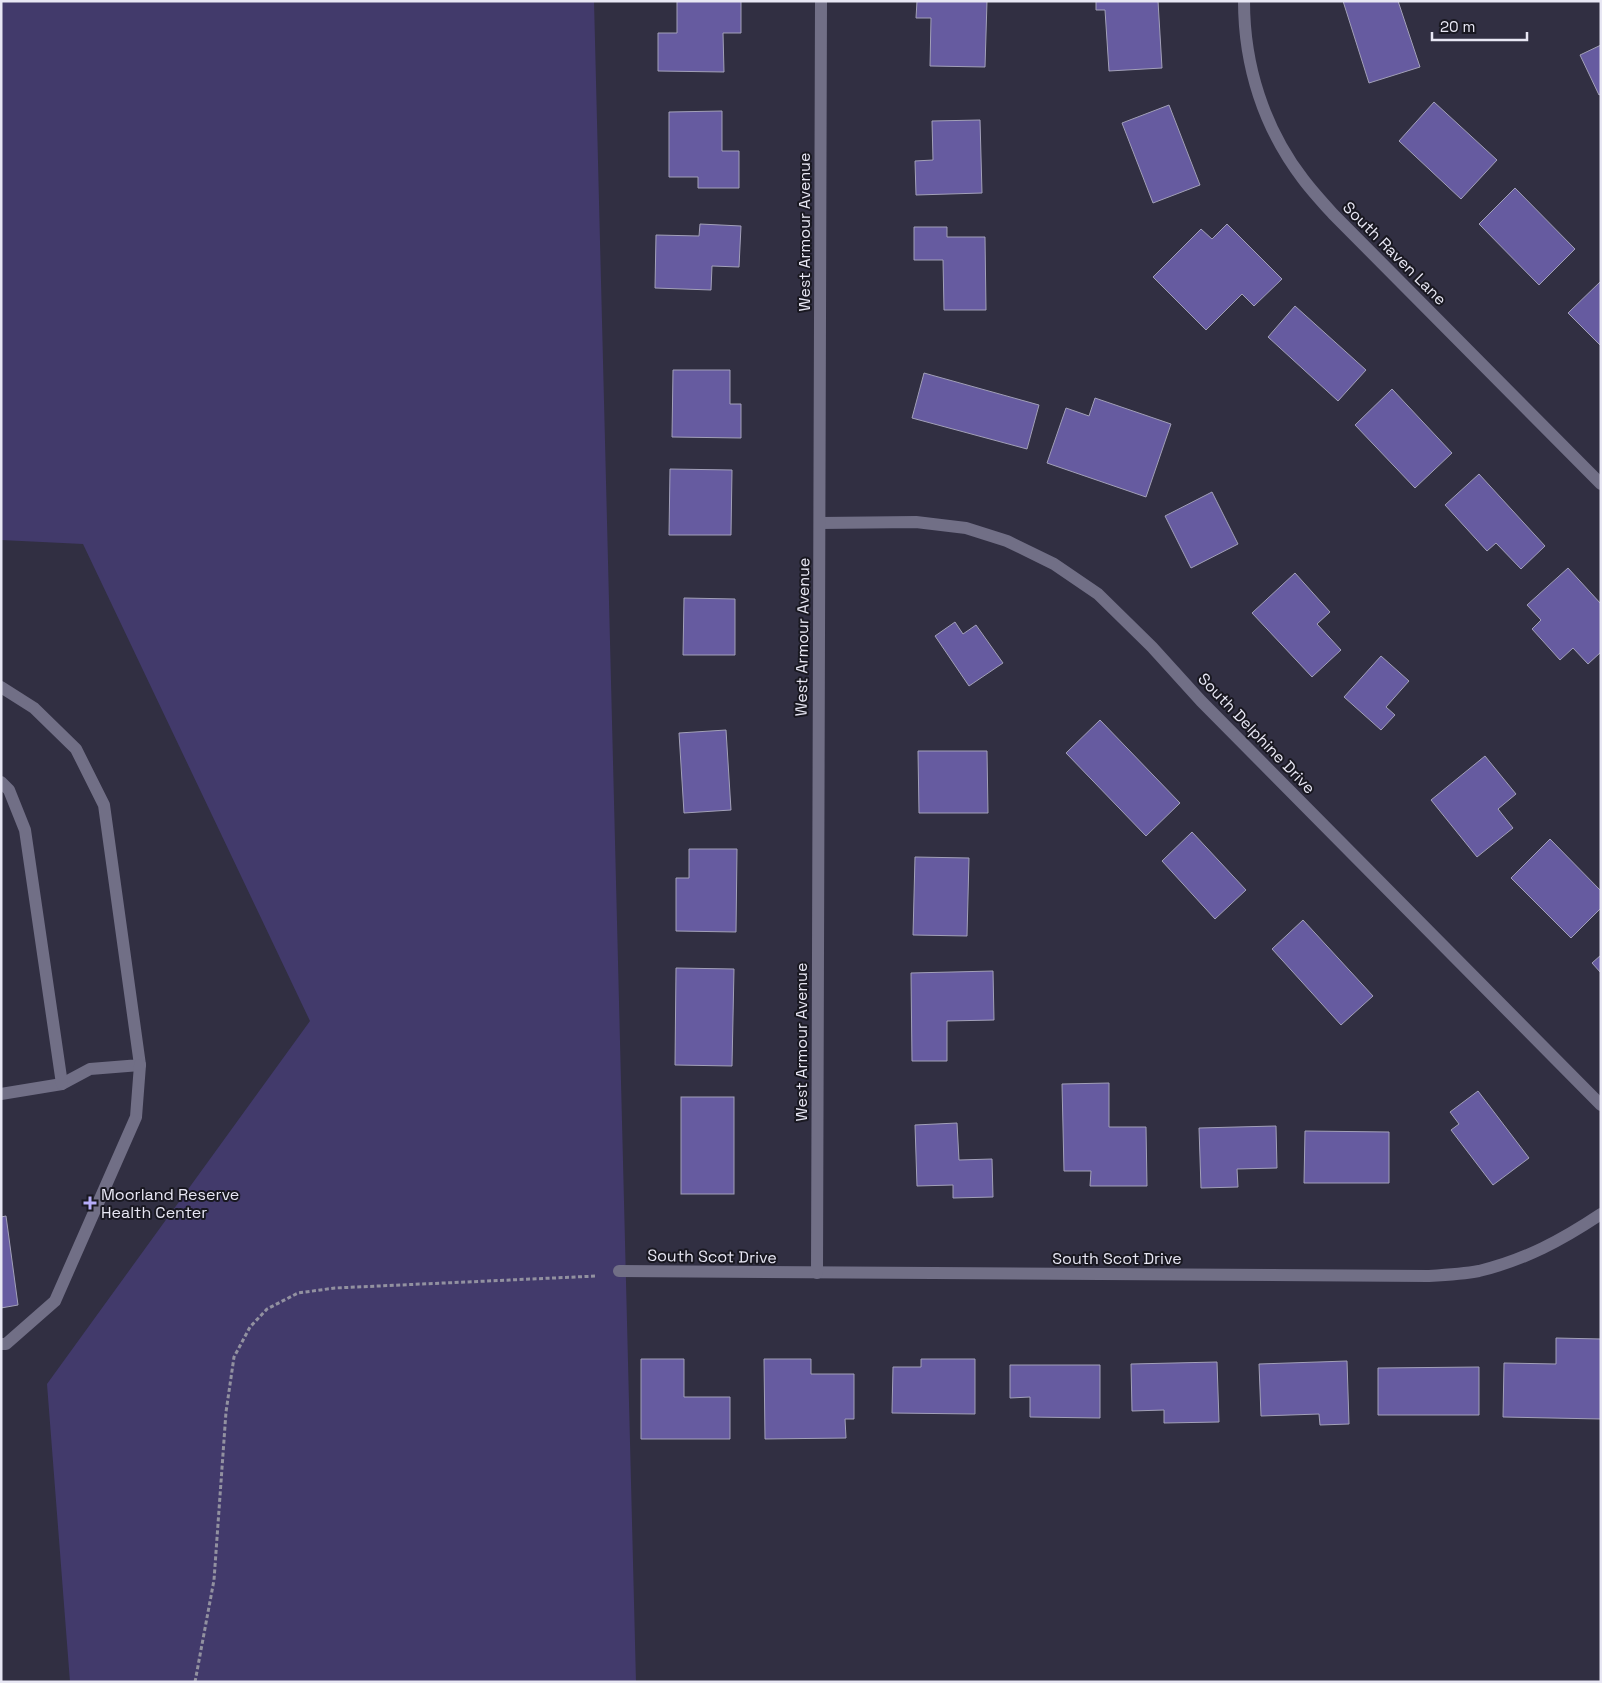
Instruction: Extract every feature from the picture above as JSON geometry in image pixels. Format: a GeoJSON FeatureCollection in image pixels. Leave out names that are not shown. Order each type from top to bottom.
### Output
{"type":"FeatureCollection","features":[{"type":"Feature","properties":{"kind":"street","name":"West Armour Avenue"},"geometry":{"type":"LineString","coordinates":[[817,1273],[821,1]]}},
{"type":"Feature","properties":{"kind":"street","name":"South Raven Lane"},"geometry":{"type":"LineString","coordinates":[[1244,1],[1244,24],[1248,58],[1261,103],[1280,144],[1303,179],[1333,214],[1601,484]]}},
{"type":"Feature","properties":{"kind":"street","name":"South Delphine Drive"},"geometry":{"type":"LineString","coordinates":[[820,523],[916,522],[966,528],[1007,541],[1047,560],[1098,594],[1215,715],[1601,1105]]}},
{"type":"Feature","properties":{"kind":"street"},"geometry":{"type":"LineString","coordinates":[[1,686],[34,708],[76,748],[104,804],[140,1065],[136,1117],[55,1301],[6,1344],[1,1344]]}},
{"type":"Feature","properties":{"kind":"street"},"geometry":{"type":"LineString","coordinates":[[1,782],[9,790],[25,830],[62,1084]]}},
{"type":"Feature","properties":{"kind":"street"},"geometry":{"type":"LineString","coordinates":[[1,1094],[62,1084],[90,1069],[140,1065]]}},
{"type":"Feature","properties":{"kind":"street","name":"South Scot Drive"},"geometry":{"type":"LineString","coordinates":[[619,1271],[1430,1276],[1478,1271],[1525,1257],[1577,1230],[1601,1214]]}},
{"type":"Feature","properties":{"kind":"path"},"geometry":{"type":"LineString","coordinates":[[195,1682],[214,1580],[226,1412],[234,1357],[250,1327],[267,1309],[298,1293],[336,1288],[598,1276],[619,1271]]}},
{"type":"Feature","properties":{"kind":"shaded area"},"geometry":{"type":"Polygon","coordinates":[[[1,1],[594,1],[636,1682],[70,1682],[47,1384],[310,1021],[83,544],[1,540],[1,1]]]}},
{"type":"Feature","properties":{"kind":"building"},"geometry":{"type":"Polygon","coordinates":[[[677,1],[741,1],[741,33],[723,33],[724,72],[658,71],[658,33],[677,33],[677,1]]]}},
{"type":"Feature","properties":{"kind":"building"},"geometry":{"type":"Polygon","coordinates":[[[917,1],[987,1],[985,67],[930,66],[931,18],[916,18],[917,1]]]}},
{"type":"Feature","properties":{"kind":"building"},"geometry":{"type":"Polygon","coordinates":[[[1096,1],[1158,1],[1162,68],[1109,71],[1105,10],[1096,10],[1096,1]]]}},
{"type":"Feature","properties":{"kind":"building"},"geometry":{"type":"Polygon","coordinates":[[[1343,1],[1398,1],[1420,67],[1369,83],[1343,1]]]}},
{"type":"Feature","properties":{"kind":"building"},"geometry":{"type":"Polygon","coordinates":[[[1601,45],[1601,94],[1599,95],[1580,55],[1601,45]]]}},
{"type":"Feature","properties":{"kind":"building"},"geometry":{"type":"Polygon","coordinates":[[[1434,102],[1497,160],[1461,199],[1399,141],[1434,102]]]}},
{"type":"Feature","properties":{"kind":"building"},"geometry":{"type":"Polygon","coordinates":[[[1169,105],[1200,185],[1153,203],[1122,123],[1169,105]]]}},
{"type":"Feature","properties":{"kind":"building"},"geometry":{"type":"Polygon","coordinates":[[[722,111],[722,151],[739,151],[739,188],[698,188],[698,177],[669,177],[669,112],[722,111]]]}},
{"type":"Feature","properties":{"kind":"building"},"geometry":{"type":"Polygon","coordinates":[[[980,120],[982,193],[916,195],[915,161],[933,160],[932,121],[980,120]]]}},
{"type":"Feature","properties":{"kind":"building"},"geometry":{"type":"Polygon","coordinates":[[[1515,188],[1575,249],[1539,285],[1479,224],[1515,188]]]}},
{"type":"Feature","properties":{"kind":"building"},"geometry":{"type":"Polygon","coordinates":[[[700,224],[741,226],[739,267],[712,266],[711,290],[655,288],[656,235],[699,236],[700,224]]]}},
{"type":"Feature","properties":{"kind":"building"},"geometry":{"type":"Polygon","coordinates":[[[1227,224],[1282,279],[1254,306],[1242,294],[1206,330],[1153,277],[1201,229],[1212,239],[1227,224]]]}},
{"type":"Feature","properties":{"kind":"building"},"geometry":{"type":"Polygon","coordinates":[[[914,227],[947,227],[947,237],[985,237],[986,310],[944,310],[943,260],[914,260],[914,227]]]}},
{"type":"Feature","properties":{"kind":"building"},"geometry":{"type":"Polygon","coordinates":[[[1601,281],[1601,346],[1568,313],[1601,281]]]}},
{"type":"Feature","properties":{"kind":"building"},"geometry":{"type":"Polygon","coordinates":[[[1295,306],[1366,370],[1338,401],[1268,337],[1295,306]]]}},
{"type":"Feature","properties":{"kind":"building"},"geometry":{"type":"Polygon","coordinates":[[[673,370],[730,370],[730,404],[741,404],[741,438],[672,437],[673,370]]]}},
{"type":"Feature","properties":{"kind":"building"},"geometry":{"type":"Polygon","coordinates":[[[924,373],[1039,405],[1027,449],[912,418],[924,373]]]}},
{"type":"Feature","properties":{"kind":"building"},"geometry":{"type":"Polygon","coordinates":[[[1392,389],[1452,453],[1415,488],[1355,425],[1392,389]]]}},
{"type":"Feature","properties":{"kind":"building"},"geometry":{"type":"Polygon","coordinates":[[[1095,398],[1171,424],[1146,497],[1047,463],[1066,408],[1089,416],[1095,398]]]}},
{"type":"Feature","properties":{"kind":"building"},"geometry":{"type":"Polygon","coordinates":[[[670,469],[732,470],[731,535],[669,535],[670,469]]]}},
{"type":"Feature","properties":{"kind":"building"},"geometry":{"type":"Polygon","coordinates":[[[1479,474],[1545,546],[1521,569],[1496,543],[1487,551],[1445,505],[1479,474]]]}},
{"type":"Feature","properties":{"kind":"building"},"geometry":{"type":"Polygon","coordinates":[[[1212,492],[1238,544],[1191,568],[1165,516],[1212,492]]]}},
{"type":"Feature","properties":{"kind":"building"},"geometry":{"type":"Polygon","coordinates":[[[1568,568],[1601,604],[1601,652],[1588,664],[1573,648],[1560,660],[1532,629],[1541,620],[1527,605],[1568,568]]]}},
{"type":"Feature","properties":{"kind":"building"},"geometry":{"type":"Polygon","coordinates":[[[1295,573],[1330,612],[1317,624],[1341,650],[1312,677],[1252,613],[1295,573]]]}},
{"type":"Feature","properties":{"kind":"building"},"geometry":{"type":"Polygon","coordinates":[[[684,598],[735,599],[735,655],[683,655],[684,598]]]}},
{"type":"Feature","properties":{"kind":"building"},"geometry":{"type":"Polygon","coordinates":[[[955,622],[963,634],[976,625],[1003,663],[969,686],[935,636],[955,622]]]}},
{"type":"Feature","properties":{"kind":"building"},"geometry":{"type":"Polygon","coordinates":[[[1381,656],[1409,681],[1386,707],[1395,715],[1381,730],[1344,697],[1381,656]]]}},
{"type":"Feature","properties":{"kind":"building"},"geometry":{"type":"Polygon","coordinates":[[[1100,720],[1180,803],[1146,836],[1066,753],[1100,720]]]}},
{"type":"Feature","properties":{"kind":"building"},"geometry":{"type":"Polygon","coordinates":[[[726,730],[731,810],[684,813],[679,733],[726,730]]]}},
{"type":"Feature","properties":{"kind":"building"},"geometry":{"type":"Polygon","coordinates":[[[918,751],[987,751],[988,813],[919,813],[918,751]]]}},
{"type":"Feature","properties":{"kind":"building"},"geometry":{"type":"Polygon","coordinates":[[[1485,756],[1516,794],[1498,809],[1513,828],[1477,857],[1431,800],[1485,756]]]}},
{"type":"Feature","properties":{"kind":"building"},"geometry":{"type":"Polygon","coordinates":[[[1192,832],[1246,890],[1215,919],[1162,861],[1192,832]]]}},
{"type":"Feature","properties":{"kind":"building"},"geometry":{"type":"Polygon","coordinates":[[[1550,839],[1601,891],[1601,908],[1571,938],[1511,878],[1550,839]]]}},
{"type":"Feature","properties":{"kind":"building"},"geometry":{"type":"Polygon","coordinates":[[[689,849],[737,849],[736,932],[676,931],[676,878],[689,878],[689,849]]]}},
{"type":"Feature","properties":{"kind":"building"},"geometry":{"type":"Polygon","coordinates":[[[915,857],[969,858],[967,936],[913,935],[915,857]]]}},
{"type":"Feature","properties":{"kind":"building"},"geometry":{"type":"Polygon","coordinates":[[[1303,920],[1373,996],[1341,1025],[1272,949],[1303,920]]]}},
{"type":"Feature","properties":{"kind":"building"},"geometry":{"type":"Polygon","coordinates":[[[1601,955],[1601,973],[1592,963],[1601,955]]]}},
{"type":"Feature","properties":{"kind":"building"},"geometry":{"type":"Polygon","coordinates":[[[676,968],[734,969],[732,1066],[675,1065],[676,968]]]}},
{"type":"Feature","properties":{"kind":"building"},"geometry":{"type":"Polygon","coordinates":[[[993,971],[994,1020],[947,1021],[947,1061],[912,1061],[911,973],[993,971]]]}},
{"type":"Feature","properties":{"kind":"building"},"geometry":{"type":"Polygon","coordinates":[[[1109,1083],[1109,1127],[1146,1127],[1147,1186],[1090,1186],[1091,1171],[1064,1171],[1062,1084],[1109,1083]]]}},
{"type":"Feature","properties":{"kind":"building"},"geometry":{"type":"Polygon","coordinates":[[[1478,1091],[1529,1158],[1493,1185],[1451,1130],[1459,1124],[1450,1112],[1478,1091]]]}},
{"type":"Feature","properties":{"kind":"building"},"geometry":{"type":"Polygon","coordinates":[[[681,1097],[734,1097],[734,1194],[681,1194],[681,1097]]]}},
{"type":"Feature","properties":{"kind":"building"},"geometry":{"type":"Polygon","coordinates":[[[957,1123],[959,1160],[992,1159],[993,1197],[953,1198],[953,1185],[917,1186],[915,1125],[957,1123]]]}},
{"type":"Feature","properties":{"kind":"building"},"geometry":{"type":"Polygon","coordinates":[[[1276,1126],[1277,1168],[1237,1169],[1238,1187],[1201,1188],[1199,1128],[1276,1126]]]}},
{"type":"Feature","properties":{"kind":"building"},"geometry":{"type":"Polygon","coordinates":[[[1305,1131],[1389,1132],[1389,1183],[1304,1183],[1305,1131]]]}},
{"type":"Feature","properties":{"kind":"building"},"geometry":{"type":"Polygon","coordinates":[[[6,1216],[18,1305],[1,1308],[1,1217],[6,1216]]]}},
{"type":"Feature","properties":{"kind":"building"},"geometry":{"type":"Polygon","coordinates":[[[1556,1338],[1601,1339],[1601,1419],[1503,1417],[1504,1363],[1556,1364],[1556,1338]]]}},
{"type":"Feature","properties":{"kind":"building"},"geometry":{"type":"Polygon","coordinates":[[[641,1359],[684,1359],[684,1397],[730,1397],[730,1439],[641,1439],[641,1359]]]}},
{"type":"Feature","properties":{"kind":"building"},"geometry":{"type":"Polygon","coordinates":[[[764,1359],[811,1359],[811,1374],[854,1374],[854,1419],[845,1419],[846,1438],[765,1439],[764,1359]]]}},
{"type":"Feature","properties":{"kind":"building"},"geometry":{"type":"Polygon","coordinates":[[[921,1359],[975,1359],[975,1414],[892,1413],[893,1367],[921,1367],[921,1359]]]}},
{"type":"Feature","properties":{"kind":"building"},"geometry":{"type":"Polygon","coordinates":[[[1347,1361],[1349,1424],[1320,1425],[1319,1414],[1261,1416],[1259,1364],[1347,1361]]]}},
{"type":"Feature","properties":{"kind":"building"},"geometry":{"type":"Polygon","coordinates":[[[1217,1362],[1219,1422],[1164,1423],[1164,1410],[1132,1411],[1131,1364],[1217,1362]]]}},
{"type":"Feature","properties":{"kind":"building"},"geometry":{"type":"Polygon","coordinates":[[[1010,1365],[1100,1365],[1100,1418],[1030,1417],[1030,1397],[1010,1398],[1010,1365]]]}},
{"type":"Feature","properties":{"kind":"building"},"geometry":{"type":"Polygon","coordinates":[[[1479,1367],[1479,1415],[1378,1415],[1378,1368],[1479,1367]]]}},
{"type":"Feature","properties":{"kind":"place","name":"Moorland Reserve Health Center"},"geometry":{"type":"Point","coordinates":[90,1203]}}]}
